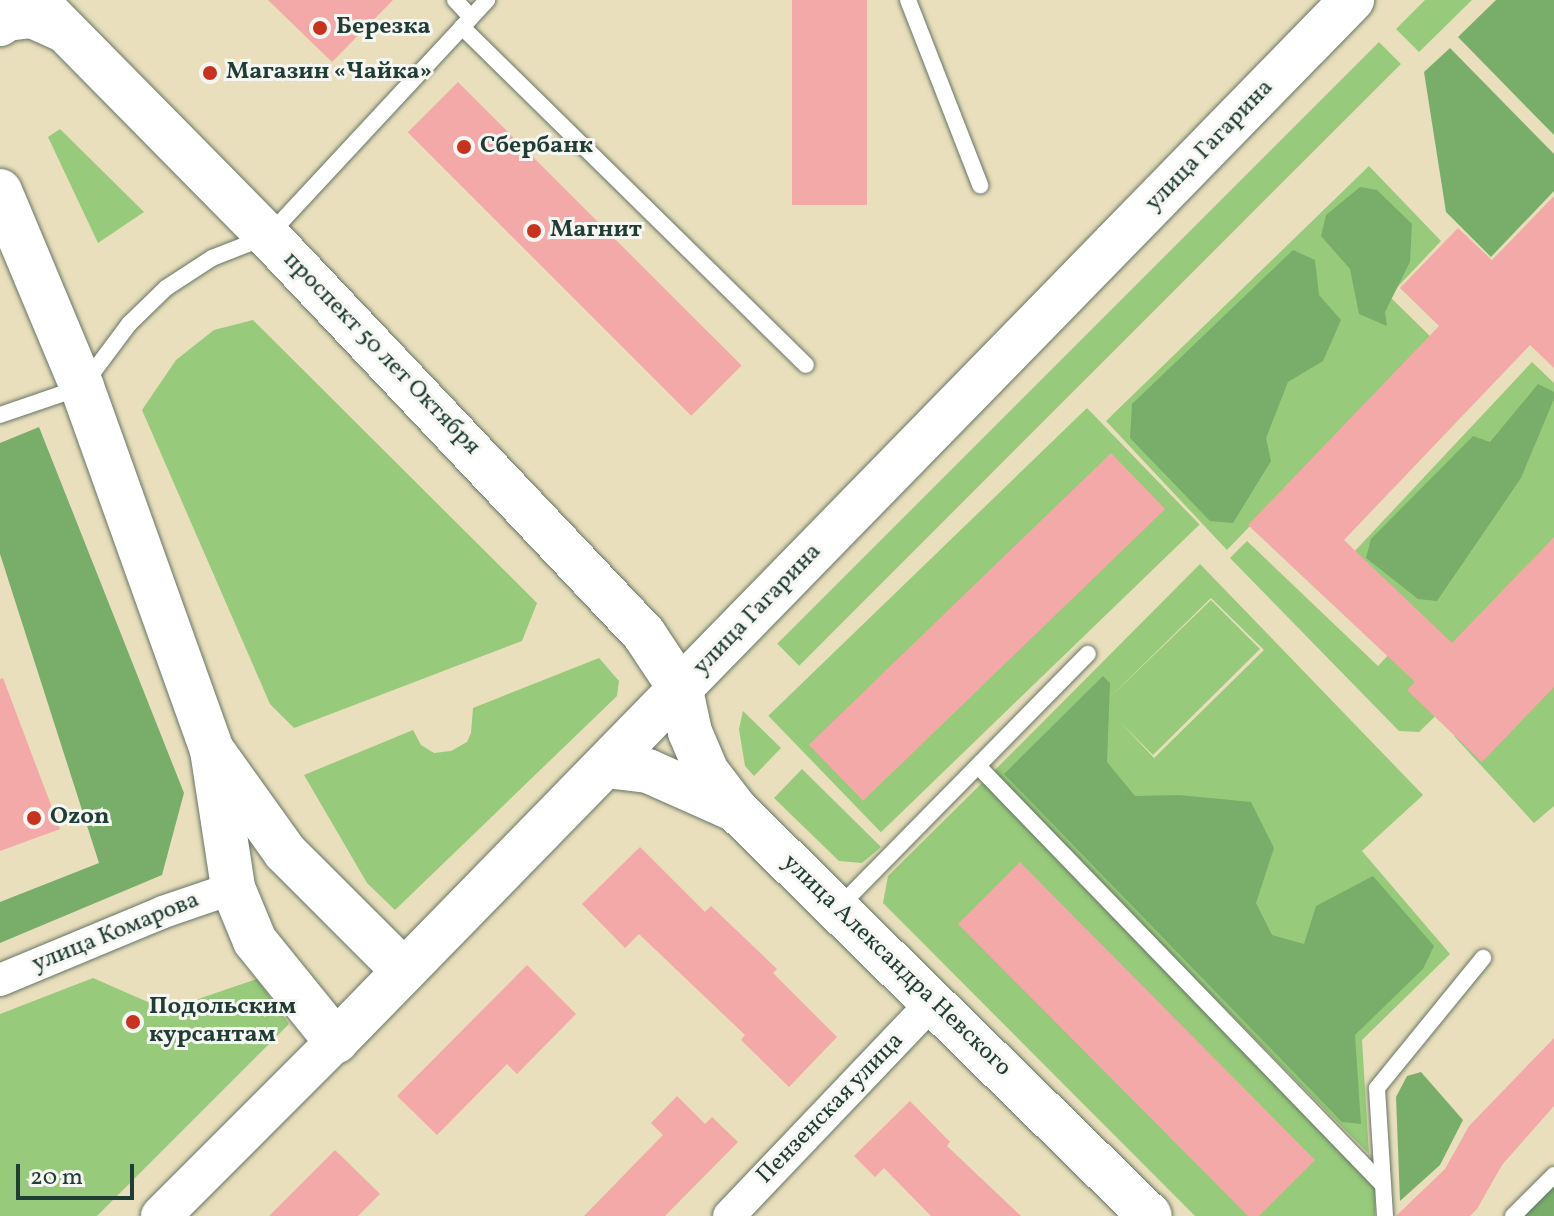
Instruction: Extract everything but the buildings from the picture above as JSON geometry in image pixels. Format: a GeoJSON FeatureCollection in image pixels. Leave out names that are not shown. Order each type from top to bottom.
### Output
{"type":"FeatureCollection","features":[{"type":"Feature","properties":{"kind":"main road","name":"проспект 50 лет Октября"},"geometry":{"type":"LineString","coordinates":[[35,0],[268,236],[599,582],[644,634],[681,690]]}},
{"type":"Feature","properties":{"kind":"main road","name":"улица Гагарина"},"geometry":{"type":"LineString","coordinates":[[336,1041],[1352,0]]}},
{"type":"Feature","properties":{"kind":"main road","name":"проспект 50 лет Октября"},"geometry":{"type":"LineString","coordinates":[[0,24],[7,19],[32,16],[65,31]]}},
{"type":"Feature","properties":{"kind":"main road"},"geometry":{"type":"LineString","coordinates":[[0,191],[82,387],[212,750],[233,888],[255,941],[336,1041]]}},
{"type":"Feature","properties":{"kind":"main road","name":"улица Александра Невского"},"geometry":{"type":"LineString","coordinates":[[681,690],[690,732],[707,772],[737,811],[1150,1216]]}},
{"type":"Feature","properties":{"kind":"main road"},"geometry":{"type":"LineString","coordinates":[[212,750],[285,852],[404,971]]}},
{"type":"Feature","properties":{"kind":"main road"},"geometry":{"type":"LineString","coordinates":[[606,766],[648,771],[737,811]]}},
{"type":"Feature","properties":{"kind":"street","name":"улица Комарова"},"geometry":{"type":"LineString","coordinates":[[0,980],[163,912],[233,888]]}},
{"type":"Feature","properties":{"kind":"street","name":"Пензенская улица"},"geometry":{"type":"LineString","coordinates":[[729,1216],[933,1002]]}},
{"type":"Feature","properties":{"kind":"street","name":"улица Гагарина"},"geometry":{"type":"LineString","coordinates":[[161,1216],[336,1041]]}},
{"type":"Feature","properties":{"kind":"lane"},"geometry":{"type":"LineString","coordinates":[[455,0],[466,22],[806,365]]}},
{"type":"Feature","properties":{"kind":"lane"},"geometry":{"type":"LineString","coordinates":[[0,415],[82,387],[129,324],[166,288],[212,258],[268,236],[487,0]]}},
{"type":"Feature","properties":{"kind":"lane"},"geometry":{"type":"LineString","coordinates":[[908,0],[980,185]]}},
{"type":"Feature","properties":{"kind":"lane"},"geometry":{"type":"LineString","coordinates":[[838,909],[1088,654]]}},
{"type":"Feature","properties":{"kind":"lane"},"geometry":{"type":"LineString","coordinates":[[978,766],[1383,1185]]}},
{"type":"Feature","properties":{"kind":"lane"},"geometry":{"type":"LineString","coordinates":[[1385,1216],[1377,1088],[1483,958]]}},
{"type":"Feature","properties":{"kind":"lane"},"geometry":{"type":"LineString","coordinates":[[1513,1216],[1554,1175]]}},
{"type":"Feature","properties":{"kind":"green space"},"geometry":{"type":"Polygon","coordinates":[[[1425,0],[1472,0],[1419,52],[1396,29],[1425,0]]]}},
{"type":"Feature","properties":{"kind":"green space"},"geometry":{"type":"Polygon","coordinates":[[[1496,0],[1554,0],[1554,135],[1458,37],[1496,0]]]}},
{"type":"Feature","properties":{"kind":"green space"},"geometry":{"type":"Polygon","coordinates":[[[1379,42],[1401,64],[799,666],[777,644],[1379,42]]]}},
{"type":"Feature","properties":{"kind":"green space"},"geometry":{"type":"Polygon","coordinates":[[[1450,48],[1554,154],[1554,191],[1491,257],[1446,212],[1424,72],[1450,48]]]}},
{"type":"Feature","properties":{"kind":"green space"},"geometry":{"type":"Polygon","coordinates":[[[60,129],[144,212],[98,243],[48,137],[60,129]]]}},
{"type":"Feature","properties":{"kind":"green space"},"geometry":{"type":"Polygon","coordinates":[[[1369,166],[1441,241],[1389,296],[1431,337],[1227,550],[1106,421],[1369,166]]]}},
{"type":"Feature","properties":{"kind":"green space"},"geometry":{"type":"Polygon","coordinates":[[[1360,187],[1377,190],[1412,224],[1410,262],[1385,312],[1387,326],[1359,314],[1350,269],[1321,236],[1326,215],[1360,187]]]}},
{"type":"Feature","properties":{"kind":"green space"},"geometry":{"type":"Polygon","coordinates":[[[1293,250],[1315,260],[1319,295],[1341,320],[1323,361],[1288,382],[1266,438],[1271,461],[1233,523],[1210,521],[1130,438],[1132,404],[1293,250]]]}},
{"type":"Feature","properties":{"kind":"green space"},"geometry":{"type":"Polygon","coordinates":[[[253,320],[537,603],[522,641],[294,728],[270,704],[142,410],[176,360],[214,330],[253,320]]]}},
{"type":"Feature","properties":{"kind":"green space"},"geometry":{"type":"Polygon","coordinates":[[[1532,362],[1554,383],[1554,600],[1419,732],[1399,731],[1230,558],[1247,541],[1378,666],[1422,619],[1352,554],[1532,362]]]}},
{"type":"Feature","properties":{"kind":"green space"},"geometry":{"type":"Polygon","coordinates":[[[1538,384],[1554,392],[1554,399],[1521,478],[1437,601],[1418,599],[1366,558],[1371,539],[1473,436],[1490,442],[1538,384]]]}},
{"type":"Feature","properties":{"kind":"green space"},"geometry":{"type":"Polygon","coordinates":[[[1087,408],[1200,525],[881,832],[768,716],[1087,408]]]}},
{"type":"Feature","properties":{"kind":"green space"},"geometry":{"type":"Polygon","coordinates":[[[39,427],[184,793],[162,875],[0,943],[0,902],[99,863],[0,554],[0,443],[39,427]]]}},
{"type":"Feature","properties":{"kind":"green space"},"geometry":{"type":"Polygon","coordinates":[[[1200,564],[1423,795],[1362,851],[1450,954],[1362,1040],[1369,1154],[992,773],[1200,564]],[[1211,598],[1102,705],[1211,600],[1260,649],[1153,755],[1121,723],[1154,758],[1264,650],[1211,598]]]}},
{"type":"Feature","properties":{"kind":"green space"},"geometry":{"type":"Polygon","coordinates":[[[1554,636],[1554,806],[1534,823],[1454,736],[1554,636]]]}},
{"type":"Feature","properties":{"kind":"green space"},"geometry":{"type":"Polygon","coordinates":[[[599,658],[619,681],[617,696],[395,910],[367,883],[304,775],[413,730],[421,745],[434,753],[451,751],[467,742],[473,708],[599,658]]]}},
{"type":"Feature","properties":{"kind":"green space"},"geometry":{"type":"Polygon","coordinates":[[[1103,676],[1110,683],[1107,762],[1135,796],[1179,795],[1251,802],[1274,848],[1256,903],[1272,935],[1304,944],[1316,906],[1373,876],[1434,946],[1423,969],[1355,1035],[1361,1124],[1342,1122],[1004,774],[1103,676]]]}},
{"type":"Feature","properties":{"kind":"green space"},"geometry":{"type":"Polygon","coordinates":[[[743,711],[781,748],[754,776],[745,766],[739,729],[743,711]]]}},
{"type":"Feature","properties":{"kind":"green space"},"geometry":{"type":"Polygon","coordinates":[[[802,769],[881,847],[862,863],[839,861],[774,798],[802,769]]]}},
{"type":"Feature","properties":{"kind":"green space"},"geometry":{"type":"Polygon","coordinates":[[[983,782],[1375,1188],[1375,1216],[1195,1216],[883,903],[888,876],[983,782]]]}},
{"type":"Feature","properties":{"kind":"green space"},"geometry":{"type":"Polygon","coordinates":[[[93,978],[166,1010],[257,979],[289,1024],[97,1216],[0,1216],[0,1014],[93,978]]]}},
{"type":"Feature","properties":{"kind":"green space"},"geometry":{"type":"Polygon","coordinates":[[[1421,1072],[1463,1120],[1440,1165],[1400,1201],[1396,1097],[1407,1076],[1421,1072]]]}},
{"type":"Feature","properties":{"kind":"green space"},"geometry":{"type":"Polygon","coordinates":[[[1554,1185],[1554,1216],[1524,1216],[1554,1185]]]}},
{"type":"Feature","properties":{"kind":"place","name":"Березка"},"geometry":{"type":"Point","coordinates":[320,28]}},
{"type":"Feature","properties":{"kind":"place","name":"Магазин «Чайка»"},"geometry":{"type":"Point","coordinates":[210,73]}},
{"type":"Feature","properties":{"kind":"place","name":"Сбербанк"},"geometry":{"type":"Point","coordinates":[464,147]}},
{"type":"Feature","properties":{"kind":"place","name":"Магнит"},"geometry":{"type":"Point","coordinates":[534,231]}},
{"type":"Feature","properties":{"kind":"place","name":"Ozon"},"geometry":{"type":"Point","coordinates":[34,818]}},
{"type":"Feature","properties":{"kind":"place","name":"Подольским курсантам"},"geometry":{"type":"Point","coordinates":[133,1022]}}]}
